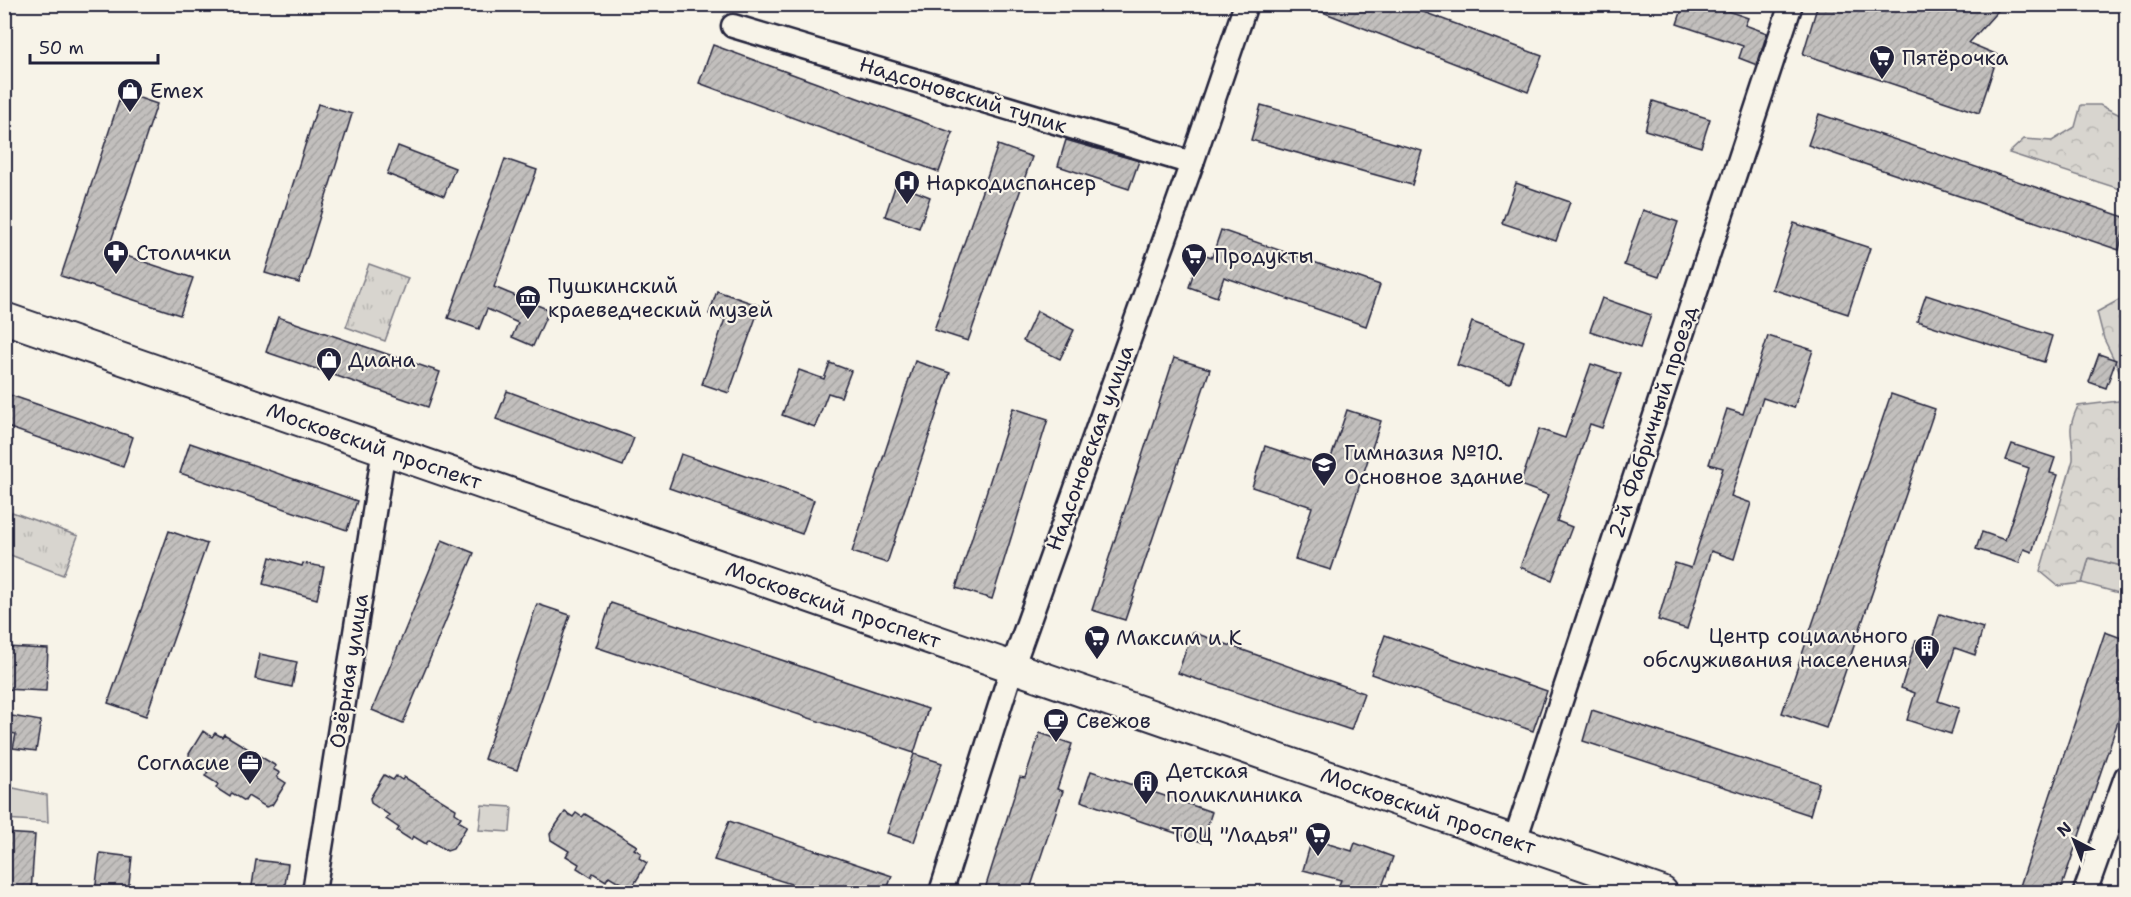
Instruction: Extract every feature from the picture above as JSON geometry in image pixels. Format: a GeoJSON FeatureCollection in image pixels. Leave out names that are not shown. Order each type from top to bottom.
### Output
{"type":"FeatureCollection","features":[{"type":"Feature","properties":{"kind":"main road","name":"Московский проспект"},"geometry":{"type":"LineString","coordinates":[[4,318],[1662,892]]}},
{"type":"Feature","properties":{"kind":"street","name":"Надсоновская улица"},"geometry":{"type":"LineString","coordinates":[[941,892],[1012,668],[1192,163],[1246,4]]}},
{"type":"Feature","properties":{"kind":"street","name":"2-й Фабричный проезд"},"geometry":{"type":"LineString","coordinates":[[1515,840],[1791,4]]}},
{"type":"Feature","properties":{"kind":"street","name":"Надсоновский тупик"},"geometry":{"type":"LineString","coordinates":[[733,26],[1192,163]]}},
{"type":"Feature","properties":{"kind":"street","name":"Озёрная улица"},"geometry":{"type":"LineString","coordinates":[[314,892],[384,450]]}},
{"type":"Feature","properties":{"kind":"street"},"geometry":{"type":"LineString","coordinates":[[2085,892],[2127,777]]}},
{"type":"Feature","properties":{"kind":"green space"},"geometry":{"type":"Polygon","coordinates":[[[2081,105],[2100,105],[2126,118],[2126,191],[2009,153],[2024,139],[2052,141],[2075,127],[2081,105]]]}},
{"type":"Feature","properties":{"kind":"green space"},"geometry":{"type":"Polygon","coordinates":[[[369,264],[408,278],[385,341],[346,327],[369,264]]]}},
{"type":"Feature","properties":{"kind":"green space"},"geometry":{"type":"Polygon","coordinates":[[[2126,296],[2126,379],[2124,380],[2104,339],[2097,312],[2126,296]]]}},
{"type":"Feature","properties":{"kind":"green space"},"geometry":{"type":"Polygon","coordinates":[[[2126,400],[2126,567],[2089,558],[2082,583],[2058,586],[2040,571],[2073,460],[2071,428],[2074,415],[2078,406],[2126,400]]]}},
{"type":"Feature","properties":{"kind":"green space"},"geometry":{"type":"Polygon","coordinates":[[[12,512],[78,536],[63,575],[5,553],[5,533],[12,512]]]}},
{"type":"Feature","properties":{"kind":"green space"},"geometry":{"type":"Polygon","coordinates":[[[2089,558],[2126,567],[2126,595],[2082,583],[2089,558]]]}},
{"type":"Feature","properties":{"kind":"green space"},"geometry":{"type":"Polygon","coordinates":[[[4,786],[47,795],[48,822],[5,819],[4,786]]]}},
{"type":"Feature","properties":{"kind":"green space"},"geometry":{"type":"Polygon","coordinates":[[[482,805],[512,807],[510,832],[479,830],[482,805]]]}},
{"type":"Feature","properties":{"kind":"building"},"geometry":{"type":"Polygon","coordinates":[[[1302,4],[1402,4],[1542,56],[1528,92],[1302,4]]]}},
{"type":"Feature","properties":{"kind":"building"},"geometry":{"type":"Polygon","coordinates":[[[1684,4],[1708,4],[1748,18],[1745,25],[1767,33],[1757,65],[1739,58],[1743,46],[1677,24],[1684,4]]]}},
{"type":"Feature","properties":{"kind":"building"},"geometry":{"type":"Polygon","coordinates":[[[1818,4],[2004,4],[1969,43],[1998,55],[1979,113],[1803,54],[1818,4]]]}},
{"type":"Feature","properties":{"kind":"building"},"geometry":{"type":"Polygon","coordinates":[[[713,45],[953,133],[939,172],[699,83],[713,45]]]}},
{"type":"Feature","properties":{"kind":"building"},"geometry":{"type":"Polygon","coordinates":[[[122,92],[157,104],[108,250],[193,278],[180,315],[61,276],[122,92]]]}},
{"type":"Feature","properties":{"kind":"building"},"geometry":{"type":"Polygon","coordinates":[[[1653,101],[1710,119],[1701,147],[1645,130],[1653,101]]]}},
{"type":"Feature","properties":{"kind":"building"},"geometry":{"type":"Polygon","coordinates":[[[318,104],[352,114],[299,283],[265,273],[318,104]]]}},
{"type":"Feature","properties":{"kind":"building"},"geometry":{"type":"Polygon","coordinates":[[[1261,105],[1422,151],[1412,185],[1251,140],[1261,105]]]}},
{"type":"Feature","properties":{"kind":"building"},"geometry":{"type":"Polygon","coordinates":[[[1819,114],[2127,218],[2119,250],[1808,145],[1819,114]]]}},
{"type":"Feature","properties":{"kind":"building"},"geometry":{"type":"Polygon","coordinates":[[[1066,140],[1139,161],[1129,189],[1058,166],[1066,140]]]}},
{"type":"Feature","properties":{"kind":"building"},"geometry":{"type":"Polygon","coordinates":[[[998,145],[1032,157],[968,341],[934,330],[998,145]]]}},
{"type":"Feature","properties":{"kind":"building"},"geometry":{"type":"Polygon","coordinates":[[[398,146],[455,168],[444,196],[387,174],[398,146]]]}},
{"type":"Feature","properties":{"kind":"building"},"geometry":{"type":"Polygon","coordinates":[[[505,159],[537,170],[494,287],[549,310],[533,346],[512,337],[518,323],[487,309],[479,329],[448,318],[505,159]]]}},
{"type":"Feature","properties":{"kind":"building"},"geometry":{"type":"Polygon","coordinates":[[[1516,183],[1570,202],[1556,241],[1502,223],[1516,183]]]}},
{"type":"Feature","properties":{"kind":"building","name":"Наркодиспансер"},"geometry":{"type":"Polygon","coordinates":[[[896,184],[930,197],[919,228],[885,216],[896,184]]]}},
{"type":"Feature","properties":{"kind":"building"},"geometry":{"type":"Polygon","coordinates":[[[1643,210],[1678,222],[1659,277],[1624,265],[1643,210]]]}},
{"type":"Feature","properties":{"kind":"building"},"geometry":{"type":"Polygon","coordinates":[[[1794,223],[1870,248],[1848,314],[1772,289],[1794,223]]]}},
{"type":"Feature","properties":{"kind":"building"},"geometry":{"type":"Polygon","coordinates":[[[1221,230],[1380,285],[1366,326],[1224,277],[1217,297],[1189,287],[1200,253],[1212,257],[1221,230]]]}},
{"type":"Feature","properties":{"kind":"building"},"geometry":{"type":"Polygon","coordinates":[[[717,291],[760,306],[729,393],[702,384],[725,319],[709,314],[717,291]]]}},
{"type":"Feature","properties":{"kind":"building"},"geometry":{"type":"Polygon","coordinates":[[[1926,295],[2052,336],[2044,362],[1917,321],[1926,295]]]}},
{"type":"Feature","properties":{"kind":"building"},"geometry":{"type":"Polygon","coordinates":[[[1602,298],[1651,315],[1640,348],[1590,331],[1602,298]]]}},
{"type":"Feature","properties":{"kind":"building"},"geometry":{"type":"Polygon","coordinates":[[[1037,311],[1074,330],[1060,359],[1023,341],[1037,311]]]}},
{"type":"Feature","properties":{"kind":"building"},"geometry":{"type":"Polygon","coordinates":[[[278,317],[440,372],[428,407],[266,352],[278,317]]]}},
{"type":"Feature","properties":{"kind":"building"},"geometry":{"type":"Polygon","coordinates":[[[1472,322],[1524,341],[1510,383],[1457,365],[1472,322]]]}},
{"type":"Feature","properties":{"kind":"building"},"geometry":{"type":"Polygon","coordinates":[[[1768,336],[1813,350],[1794,408],[1763,398],[1731,496],[1751,503],[1734,559],[1711,551],[1687,629],[1658,620],[1675,563],[1691,568],[1723,468],[1709,464],[1727,409],[1743,414],[1768,336]]]}},
{"type":"Feature","properties":{"kind":"building"},"geometry":{"type":"Polygon","coordinates":[[[2099,354],[2116,360],[2106,388],[2089,382],[2099,354]]]}},
{"type":"Feature","properties":{"kind":"building"},"geometry":{"type":"Polygon","coordinates":[[[1174,358],[1210,369],[1125,620],[1092,610],[1174,358]]]}},
{"type":"Feature","properties":{"kind":"building"},"geometry":{"type":"Polygon","coordinates":[[[915,361],[950,373],[887,563],[852,552],[915,361]]]}},
{"type":"Feature","properties":{"kind":"building"},"geometry":{"type":"Polygon","coordinates":[[[830,363],[851,371],[841,397],[828,393],[815,427],[782,415],[799,370],[824,379],[830,363]]]}},
{"type":"Feature","properties":{"kind":"building"},"geometry":{"type":"Polygon","coordinates":[[[1591,364],[1621,374],[1602,428],[1590,424],[1557,521],[1572,527],[1552,580],[1520,567],[1548,495],[1520,485],[1539,429],[1565,438],[1591,364]]]}},
{"type":"Feature","properties":{"kind":"building"},"geometry":{"type":"Polygon","coordinates":[[[507,391],[634,438],[623,466],[496,419],[507,391]]]}},
{"type":"Feature","properties":{"kind":"building"},"geometry":{"type":"Polygon","coordinates":[[[4,393],[133,437],[123,467],[4,426],[4,393]]]}},
{"type":"Feature","properties":{"kind":"building"},"geometry":{"type":"Polygon","coordinates":[[[1891,394],[1935,409],[1826,728],[1782,713],[1891,394]]]}},
{"type":"Feature","properties":{"kind":"building"},"geometry":{"type":"Polygon","coordinates":[[[1013,408],[1048,419],[992,599],[956,588],[1013,408]]]}},
{"type":"Feature","properties":{"kind":"building"},"geometry":{"type":"Polygon","coordinates":[[[1347,410],[1381,421],[1331,570],[1295,559],[1312,507],[1252,487],[1265,446],[1328,467],[1347,410]]]}},
{"type":"Feature","properties":{"kind":"building"},"geometry":{"type":"Polygon","coordinates":[[[190,443],[357,501],[347,530],[180,473],[190,443]]]}},
{"type":"Feature","properties":{"kind":"building"},"geometry":{"type":"Polygon","coordinates":[[[2012,444],[2055,458],[2050,473],[2058,475],[2032,552],[2024,549],[2019,563],[1976,549],[1982,532],[2005,540],[2029,468],[2006,460],[2012,444]]]}},
{"type":"Feature","properties":{"kind":"building"},"geometry":{"type":"Polygon","coordinates":[[[681,454],[814,500],[802,534],[669,488],[681,454]]]}},
{"type":"Feature","properties":{"kind":"building"},"geometry":{"type":"Polygon","coordinates":[[[169,531],[207,544],[146,716],[108,703],[169,531]]]}},
{"type":"Feature","properties":{"kind":"building"},"geometry":{"type":"Polygon","coordinates":[[[442,540],[474,553],[403,723],[372,710],[442,540]]]}},
{"type":"Feature","properties":{"kind":"building"},"geometry":{"type":"Polygon","coordinates":[[[270,557],[302,566],[303,563],[324,567],[317,599],[263,584],[270,557]]]}},
{"type":"Feature","properties":{"kind":"building"},"geometry":{"type":"Polygon","coordinates":[[[611,603],[928,709],[914,753],[596,647],[611,603]]]}},
{"type":"Feature","properties":{"kind":"building"},"geometry":{"type":"Polygon","coordinates":[[[537,604],[570,615],[517,770],[484,759],[537,604]]]}},
{"type":"Feature","properties":{"kind":"building","name":"Центр социального обслуживания населения"},"geometry":{"type":"Polygon","coordinates":[[[1940,614],[1983,628],[1975,655],[1955,648],[1938,701],[1959,708],[1951,734],[1907,720],[1915,693],[1901,688],[1916,640],[1930,645],[1940,614]]]}},
{"type":"Feature","properties":{"kind":"building"},"geometry":{"type":"Polygon","coordinates":[[[1192,632],[1364,693],[1351,730],[1178,673],[1192,632]]]}},
{"type":"Feature","properties":{"kind":"building"},"geometry":{"type":"Polygon","coordinates":[[[2105,632],[2127,640],[2127,695],[2060,892],[2018,892],[2105,632]]]}},
{"type":"Feature","properties":{"kind":"building"},"geometry":{"type":"Polygon","coordinates":[[[1385,635],[1547,691],[1533,731],[1371,674],[1385,635]]]}},
{"type":"Feature","properties":{"kind":"building"},"geometry":{"type":"Polygon","coordinates":[[[4,647],[48,649],[46,691],[4,689],[4,647]]]}},
{"type":"Feature","properties":{"kind":"building"},"geometry":{"type":"Polygon","coordinates":[[[260,654],[297,662],[292,687],[255,679],[260,654]]]}},
{"type":"Feature","properties":{"kind":"building"},"geometry":{"type":"Polygon","coordinates":[[[1592,710],[1819,783],[1810,815],[1583,741],[1592,710]]]}},
{"type":"Feature","properties":{"kind":"building"},"geometry":{"type":"Polygon","coordinates":[[[6,715],[41,721],[36,751],[13,748],[16,734],[4,732],[6,715]]]}},
{"type":"Feature","properties":{"kind":"building"},"geometry":{"type":"Polygon","coordinates":[[[203,731],[212,737],[215,733],[222,737],[224,734],[276,766],[273,769],[280,773],[277,777],[286,783],[272,805],[266,807],[248,796],[245,801],[232,793],[230,797],[216,788],[218,784],[205,776],[208,771],[190,760],[189,754],[203,731]]]}},
{"type":"Feature","properties":{"kind":"building"},"geometry":{"type":"Polygon","coordinates":[[[1040,733],[1072,744],[1057,789],[1063,791],[1029,892],[984,892],[1020,777],[1025,778],[1040,733]]]}},
{"type":"Feature","properties":{"kind":"building"},"geometry":{"type":"Polygon","coordinates":[[[914,754],[942,763],[914,842],[887,833],[914,754]]]}},
{"type":"Feature","properties":{"kind":"building","name":"Детская поликлиника"},"geometry":{"type":"Polygon","coordinates":[[[1091,771],[1212,812],[1202,842],[1081,801],[1091,771]]]}},
{"type":"Feature","properties":{"kind":"building"},"geometry":{"type":"Polygon","coordinates":[[[384,775],[393,780],[396,776],[402,780],[404,777],[456,809],[455,813],[461,817],[458,821],[467,826],[453,849],[447,851],[429,840],[426,844],[413,836],[411,840],[397,831],[399,828],[386,819],[389,815],[371,803],[370,798],[384,775]]]}},
{"type":"Feature","properties":{"kind":"building"},"geometry":{"type":"Polygon","coordinates":[[[565,812],[573,817],[576,813],[582,817],[585,814],[637,846],[634,849],[641,853],[639,858],[647,863],[633,886],[627,887],[609,876],[606,881],[593,873],[591,877],[577,868],[579,864],[566,856],[569,851],[551,840],[550,834],[565,812]]]}},
{"type":"Feature","properties":{"kind":"building"},"geometry":{"type":"Polygon","coordinates":[[[729,821],[892,876],[886,892],[817,892],[714,860],[729,821]]]}},
{"type":"Feature","properties":{"kind":"building"},"geometry":{"type":"Polygon","coordinates":[[[4,833],[35,835],[31,892],[4,892],[4,833]]]}},
{"type":"Feature","properties":{"kind":"building"},"geometry":{"type":"Polygon","coordinates":[[[1312,839],[1352,851],[1355,843],[1393,857],[1380,892],[1336,892],[1341,880],[1303,870],[1312,839]]]}},
{"type":"Feature","properties":{"kind":"building"},"geometry":{"type":"Polygon","coordinates":[[[100,853],[132,857],[128,892],[95,892],[100,853]]]}},
{"type":"Feature","properties":{"kind":"building"},"geometry":{"type":"Polygon","coordinates":[[[256,860],[288,864],[284,892],[251,892],[256,860]]]}},
{"type":"Feature","properties":{"kind":"place","name":"Пятёрочка"},"geometry":{"type":"Point","coordinates":[1882,81]}},
{"type":"Feature","properties":{"kind":"place","name":"Emex"},"geometry":{"type":"Point","coordinates":[130,114]}},
{"type":"Feature","properties":{"kind":"place","name":"Наркодиспансер"},"geometry":{"type":"Point","coordinates":[907,206]}},
{"type":"Feature","properties":{"kind":"place","name":"Столички"},"geometry":{"type":"Point","coordinates":[116,276]}},
{"type":"Feature","properties":{"kind":"place","name":"Продукты"},"geometry":{"type":"Point","coordinates":[1194,279]}},
{"type":"Feature","properties":{"kind":"place","name":"Пушкинский краеведческий музей"},"geometry":{"type":"Point","coordinates":[528,321]}},
{"type":"Feature","properties":{"kind":"place","name":"Диана"},"geometry":{"type":"Point","coordinates":[329,383]}},
{"type":"Feature","properties":{"kind":"place","name":"Гимназия №10. Основное здание"},"geometry":{"type":"Point","coordinates":[1324,488]}},
{"type":"Feature","properties":{"kind":"place","name":"Максим и К"},"geometry":{"type":"Point","coordinates":[1097,661]}},
{"type":"Feature","properties":{"kind":"place","name":"Центр социального обслуживания населения"},"geometry":{"type":"Point","coordinates":[1927,671]}},
{"type":"Feature","properties":{"kind":"place","name":"Свежов"},"geometry":{"type":"Point","coordinates":[1056,744]}},
{"type":"Feature","properties":{"kind":"place","name":"Согласие"},"geometry":{"type":"Point","coordinates":[250,786]}},
{"type":"Feature","properties":{"kind":"place","name":"Детская поликлиника"},"geometry":{"type":"Point","coordinates":[1146,806]}},
{"type":"Feature","properties":{"kind":"place","name":"ТОЦ \"Ладья\""},"geometry":{"type":"Point","coordinates":[1318,858]}}]}
